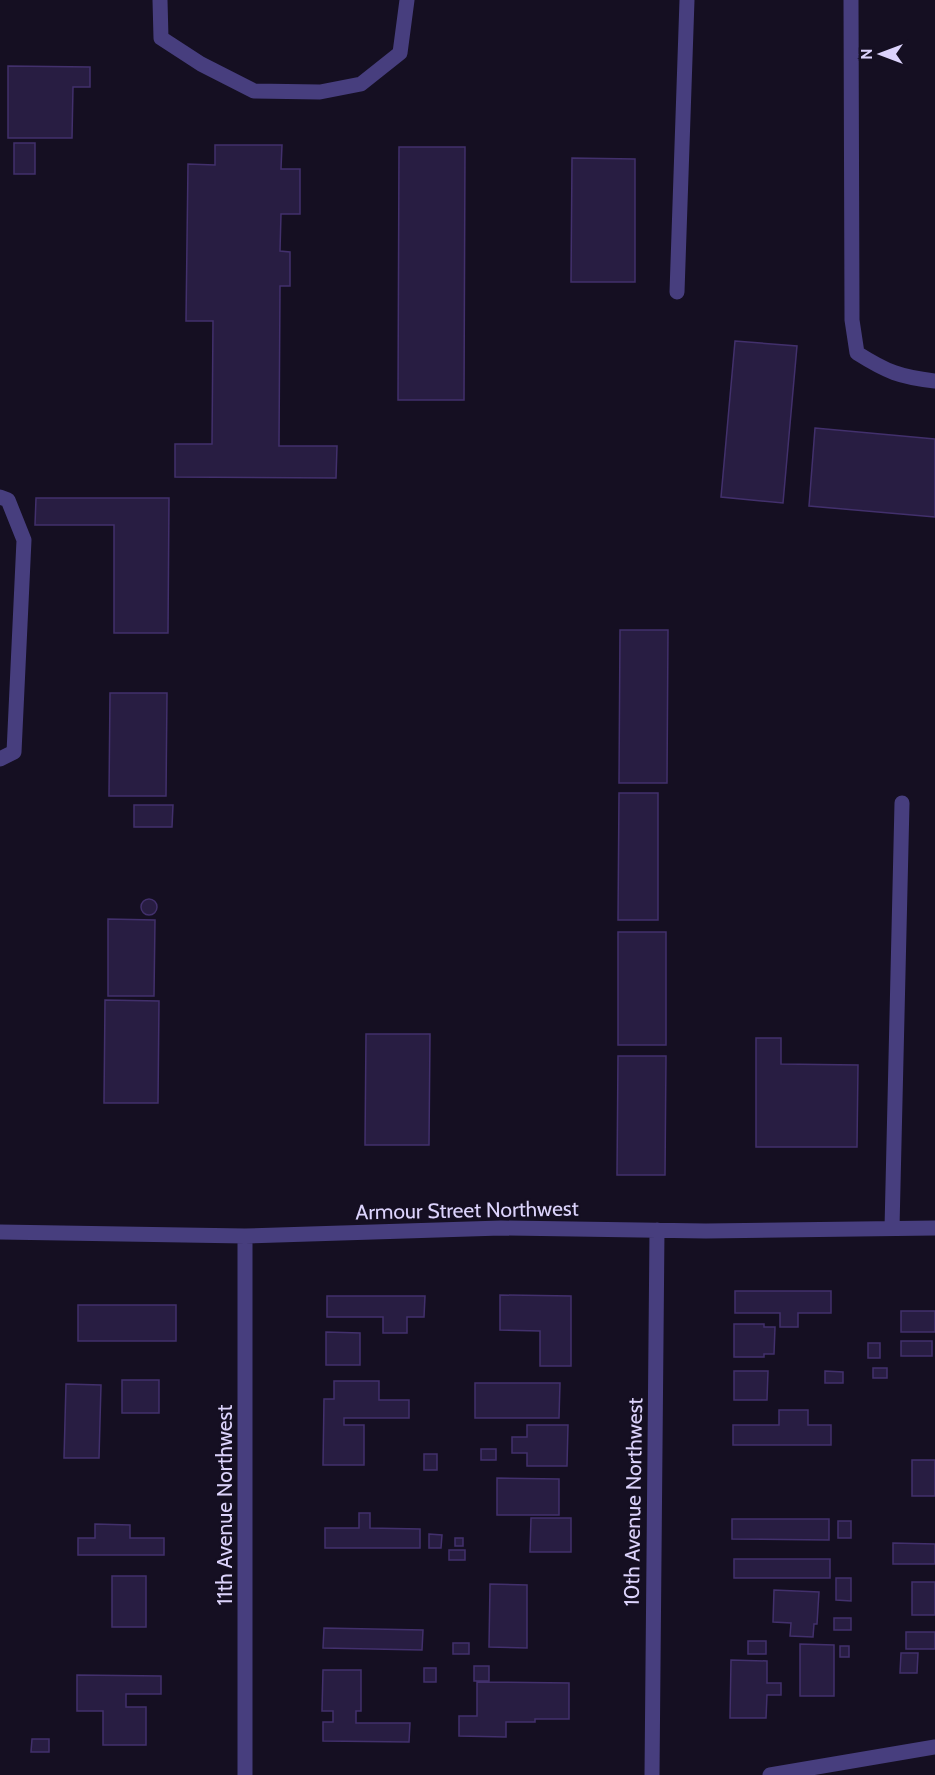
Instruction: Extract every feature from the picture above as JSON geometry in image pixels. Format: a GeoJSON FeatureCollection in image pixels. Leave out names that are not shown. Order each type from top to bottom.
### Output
{"type":"FeatureCollection","features":[{"type":"Feature","properties":{"kind":"street"},"geometry":{"type":"LineString","coordinates":[[160,0],[160,38],[201,64],[254,91],[320,93],[361,84],[400,54],[407,0]]}},
{"type":"Feature","properties":{"kind":"street"},"geometry":{"type":"LineString","coordinates":[[677,292],[687,0]]}},
{"type":"Feature","properties":{"kind":"street"},"geometry":{"type":"LineString","coordinates":[[851,0],[852,320],[857,353],[878,366],[904,377],[935,381]]}},
{"type":"Feature","properties":{"kind":"street"},"geometry":{"type":"LineString","coordinates":[[0,497],[8,500],[24,540],[14,752],[0,759]]}},
{"type":"Feature","properties":{"kind":"street"},"geometry":{"type":"LineString","coordinates":[[892,1228],[902,803]]}},
{"type":"Feature","properties":{"kind":"street","name":"Armour Street Northwest"},"geometry":{"type":"LineString","coordinates":[[0,1232],[245,1236],[501,1228],[706,1232],[935,1228]]}},
{"type":"Feature","properties":{"kind":"street","name":"10th Avenue Northwest"},"geometry":{"type":"LineString","coordinates":[[652,1775],[657,1230]]}},
{"type":"Feature","properties":{"kind":"street","name":"11th Avenue Northwest"},"geometry":{"type":"LineString","coordinates":[[245,1236],[245,1775]]}},
{"type":"Feature","properties":{"kind":"street"},"geometry":{"type":"LineString","coordinates":[[770,1775],[935,1747]]}},
{"type":"Feature","properties":{"kind":"building"},"geometry":{"type":"Polygon","coordinates":[[[8,66],[90,67],[90,87],[73,87],[72,138],[8,138],[8,66]]]}},
{"type":"Feature","properties":{"kind":"building"},"geometry":{"type":"Polygon","coordinates":[[[14,143],[35,143],[35,174],[14,174],[14,143]]]}},
{"type":"Feature","properties":{"kind":"building"},"geometry":{"type":"Polygon","coordinates":[[[215,145],[282,145],[281,169],[300,169],[300,214],[281,214],[280,251],[290,252],[290,286],[280,286],[279,446],[337,446],[336,478],[175,477],[175,444],[212,444],[213,321],[186,321],[188,164],[215,165],[215,145]]]}},
{"type":"Feature","properties":{"kind":"building"},"geometry":{"type":"Polygon","coordinates":[[[399,147],[465,147],[464,400],[398,400],[399,147]]]}},
{"type":"Feature","properties":{"kind":"building"},"geometry":{"type":"Polygon","coordinates":[[[572,158],[635,159],[635,282],[571,282],[572,158]]]}},
{"type":"Feature","properties":{"kind":"building"},"geometry":{"type":"Polygon","coordinates":[[[735,341],[797,346],[783,503],[721,497],[735,341]]]}},
{"type":"Feature","properties":{"kind":"building"},"geometry":{"type":"Polygon","coordinates":[[[815,428],[935,439],[935,517],[809,506],[815,428]]]}},
{"type":"Feature","properties":{"kind":"building"},"geometry":{"type":"Polygon","coordinates":[[[36,498],[169,498],[168,633],[114,633],[114,525],[35,525],[36,498]]]}},
{"type":"Feature","properties":{"kind":"building"},"geometry":{"type":"Polygon","coordinates":[[[620,630],[668,630],[667,783],[619,783],[620,630]]]}},
{"type":"Feature","properties":{"kind":"building"},"geometry":{"type":"Polygon","coordinates":[[[110,693],[167,693],[166,796],[109,796],[110,693]]]}},
{"type":"Feature","properties":{"kind":"building"},"geometry":{"type":"Polygon","coordinates":[[[619,793],[658,793],[658,920],[618,920],[619,793]]]}},
{"type":"Feature","properties":{"kind":"building"},"geometry":{"type":"Polygon","coordinates":[[[134,805],[173,805],[172,827],[134,827],[134,805]]]}},
{"type":"Feature","properties":{"kind":"building"},"geometry":{"type":"Polygon","coordinates":[[[149,899],[157,907],[149,915],[141,907],[149,899]]]}},
{"type":"Feature","properties":{"kind":"building"},"geometry":{"type":"Polygon","coordinates":[[[108,919],[155,920],[154,996],[108,996],[108,919]]]}},
{"type":"Feature","properties":{"kind":"building"},"geometry":{"type":"Polygon","coordinates":[[[618,932],[666,932],[666,1045],[618,1045],[618,932]]]}},
{"type":"Feature","properties":{"kind":"building"},"geometry":{"type":"Polygon","coordinates":[[[105,1000],[159,1001],[158,1103],[104,1103],[105,1000]]]}},
{"type":"Feature","properties":{"kind":"building"},"geometry":{"type":"Polygon","coordinates":[[[366,1034],[430,1034],[429,1145],[365,1145],[366,1034]]]}},
{"type":"Feature","properties":{"kind":"building"},"geometry":{"type":"Polygon","coordinates":[[[756,1038],[781,1038],[781,1064],[858,1065],[857,1147],[756,1147],[756,1038]]]}},
{"type":"Feature","properties":{"kind":"building"},"geometry":{"type":"Polygon","coordinates":[[[618,1056],[666,1056],[665,1175],[617,1175],[618,1056]]]}},
{"type":"Feature","properties":{"kind":"building"},"geometry":{"type":"Polygon","coordinates":[[[735,1291],[831,1291],[831,1313],[798,1313],[798,1327],[780,1327],[780,1313],[735,1313],[735,1291]]]}},
{"type":"Feature","properties":{"kind":"building"},"geometry":{"type":"Polygon","coordinates":[[[500,1295],[571,1296],[571,1366],[540,1366],[540,1331],[500,1330],[500,1295]]]}},
{"type":"Feature","properties":{"kind":"building"},"geometry":{"type":"Polygon","coordinates":[[[327,1296],[425,1296],[424,1317],[407,1317],[407,1333],[383,1333],[383,1317],[327,1317],[327,1296]]]}},
{"type":"Feature","properties":{"kind":"building"},"geometry":{"type":"Polygon","coordinates":[[[78,1305],[176,1305],[176,1341],[78,1341],[78,1305]]]}},
{"type":"Feature","properties":{"kind":"building"},"geometry":{"type":"Polygon","coordinates":[[[901,1311],[935,1311],[935,1332],[901,1332],[901,1311]]]}},
{"type":"Feature","properties":{"kind":"building"},"geometry":{"type":"Polygon","coordinates":[[[734,1324],[764,1324],[764,1327],[775,1327],[774,1354],[764,1354],[764,1357],[734,1357],[734,1324]]]}},
{"type":"Feature","properties":{"kind":"building"},"geometry":{"type":"Polygon","coordinates":[[[326,1332],[360,1333],[360,1365],[326,1365],[326,1332]]]}},
{"type":"Feature","properties":{"kind":"building"},"geometry":{"type":"Polygon","coordinates":[[[901,1341],[932,1341],[932,1356],[901,1356],[901,1341]]]}},
{"type":"Feature","properties":{"kind":"building"},"geometry":{"type":"Polygon","coordinates":[[[868,1343],[880,1343],[880,1358],[868,1358],[868,1343]]]}},
{"type":"Feature","properties":{"kind":"building"},"geometry":{"type":"Polygon","coordinates":[[[873,1368],[887,1368],[887,1378],[873,1378],[873,1368]]]}},
{"type":"Feature","properties":{"kind":"building"},"geometry":{"type":"Polygon","coordinates":[[[734,1371],[768,1371],[767,1400],[734,1400],[734,1371]]]}},
{"type":"Feature","properties":{"kind":"building"},"geometry":{"type":"Polygon","coordinates":[[[825,1371],[843,1372],[843,1383],[825,1383],[825,1371]]]}},
{"type":"Feature","properties":{"kind":"building"},"geometry":{"type":"Polygon","coordinates":[[[122,1380],[159,1380],[159,1413],[122,1413],[122,1380]]]}},
{"type":"Feature","properties":{"kind":"building"},"geometry":{"type":"Polygon","coordinates":[[[334,1381],[379,1381],[379,1400],[409,1400],[409,1418],[344,1418],[344,1425],[364,1425],[364,1465],[323,1465],[324,1399],[334,1399],[334,1381]]]}},
{"type":"Feature","properties":{"kind":"building"},"geometry":{"type":"Polygon","coordinates":[[[475,1383],[560,1383],[559,1418],[475,1418],[475,1383]]]}},
{"type":"Feature","properties":{"kind":"building"},"geometry":{"type":"Polygon","coordinates":[[[66,1384],[101,1385],[99,1458],[64,1458],[66,1384]]]}},
{"type":"Feature","properties":{"kind":"building"},"geometry":{"type":"Polygon","coordinates":[[[779,1410],[808,1410],[808,1425],[831,1425],[831,1445],[733,1445],[733,1425],[779,1425],[779,1410]]]}},
{"type":"Feature","properties":{"kind":"building"},"geometry":{"type":"Polygon","coordinates":[[[527,1425],[568,1425],[567,1466],[527,1466],[527,1453],[512,1453],[512,1437],[527,1437],[527,1425]]]}},
{"type":"Feature","properties":{"kind":"building"},"geometry":{"type":"Polygon","coordinates":[[[481,1449],[496,1449],[496,1460],[481,1460],[481,1449]]]}},
{"type":"Feature","properties":{"kind":"building"},"geometry":{"type":"Polygon","coordinates":[[[424,1454],[437,1454],[437,1470],[424,1470],[424,1454]]]}},
{"type":"Feature","properties":{"kind":"building"},"geometry":{"type":"Polygon","coordinates":[[[912,1460],[935,1460],[935,1496],[912,1496],[912,1460]]]}},
{"type":"Feature","properties":{"kind":"building"},"geometry":{"type":"Polygon","coordinates":[[[497,1478],[559,1479],[559,1515],[497,1515],[497,1478]]]}},
{"type":"Feature","properties":{"kind":"building"},"geometry":{"type":"Polygon","coordinates":[[[359,1513],[370,1513],[370,1528],[420,1529],[420,1548],[325,1548],[325,1528],[359,1528],[359,1513]]]}},
{"type":"Feature","properties":{"kind":"building"},"geometry":{"type":"Polygon","coordinates":[[[531,1518],[571,1518],[571,1552],[530,1552],[531,1518]]]}},
{"type":"Feature","properties":{"kind":"building"},"geometry":{"type":"Polygon","coordinates":[[[732,1519],[829,1519],[829,1540],[732,1539],[732,1519]]]}},
{"type":"Feature","properties":{"kind":"building"},"geometry":{"type":"Polygon","coordinates":[[[838,1521],[851,1521],[851,1538],[838,1538],[838,1521]]]}},
{"type":"Feature","properties":{"kind":"building"},"geometry":{"type":"Polygon","coordinates":[[[95,1524],[130,1525],[130,1538],[164,1538],[164,1555],[78,1555],[78,1538],[95,1538],[95,1524]]]}},
{"type":"Feature","properties":{"kind":"building"},"geometry":{"type":"Polygon","coordinates":[[[429,1534],[442,1535],[441,1548],[429,1548],[429,1534]]]}},
{"type":"Feature","properties":{"kind":"building"},"geometry":{"type":"Polygon","coordinates":[[[455,1538],[463,1538],[463,1546],[455,1546],[455,1538]]]}},
{"type":"Feature","properties":{"kind":"building"},"geometry":{"type":"Polygon","coordinates":[[[893,1543],[935,1544],[935,1564],[893,1564],[893,1543]]]}},
{"type":"Feature","properties":{"kind":"building"},"geometry":{"type":"Polygon","coordinates":[[[449,1550],[465,1550],[465,1560],[449,1560],[449,1550]]]}},
{"type":"Feature","properties":{"kind":"building"},"geometry":{"type":"Polygon","coordinates":[[[734,1559],[830,1559],[830,1578],[734,1578],[734,1559]]]}},
{"type":"Feature","properties":{"kind":"building"},"geometry":{"type":"Polygon","coordinates":[[[112,1576],[146,1576],[146,1627],[112,1627],[112,1576]]]}},
{"type":"Feature","properties":{"kind":"building"},"geometry":{"type":"Polygon","coordinates":[[[836,1578],[851,1578],[851,1601],[836,1600],[836,1578]]]}},
{"type":"Feature","properties":{"kind":"building"},"geometry":{"type":"Polygon","coordinates":[[[912,1582],[935,1582],[935,1615],[912,1615],[912,1582]]]}},
{"type":"Feature","properties":{"kind":"building"},"geometry":{"type":"Polygon","coordinates":[[[490,1584],[527,1585],[527,1648],[489,1647],[490,1584]]]}},
{"type":"Feature","properties":{"kind":"building"},"geometry":{"type":"Polygon","coordinates":[[[774,1590],[819,1592],[817,1624],[814,1624],[813,1637],[790,1636],[791,1623],[773,1622],[774,1590]]]}},
{"type":"Feature","properties":{"kind":"building"},"geometry":{"type":"Polygon","coordinates":[[[834,1618],[851,1618],[851,1630],[834,1630],[834,1618]]]}},
{"type":"Feature","properties":{"kind":"building"},"geometry":{"type":"Polygon","coordinates":[[[324,1628],[423,1630],[422,1650],[323,1648],[324,1628]]]}},
{"type":"Feature","properties":{"kind":"building"},"geometry":{"type":"Polygon","coordinates":[[[906,1632],[935,1632],[935,1649],[906,1649],[906,1632]]]}},
{"type":"Feature","properties":{"kind":"building"},"geometry":{"type":"Polygon","coordinates":[[[748,1641],[766,1641],[766,1654],[748,1654],[748,1641]]]}},
{"type":"Feature","properties":{"kind":"building"},"geometry":{"type":"Polygon","coordinates":[[[453,1643],[469,1643],[469,1654],[453,1654],[453,1643]]]}},
{"type":"Feature","properties":{"kind":"building"},"geometry":{"type":"Polygon","coordinates":[[[800,1644],[834,1645],[834,1696],[800,1696],[800,1644]]]}},
{"type":"Feature","properties":{"kind":"building"},"geometry":{"type":"Polygon","coordinates":[[[840,1646],[849,1646],[849,1657],[840,1657],[840,1646]]]}},
{"type":"Feature","properties":{"kind":"building"},"geometry":{"type":"Polygon","coordinates":[[[901,1653],[918,1653],[917,1673],[900,1673],[901,1653]]]}},
{"type":"Feature","properties":{"kind":"building"},"geometry":{"type":"Polygon","coordinates":[[[731,1660],[767,1661],[767,1683],[781,1683],[781,1695],[767,1695],[766,1718],[730,1718],[731,1660]]]}},
{"type":"Feature","properties":{"kind":"building"},"geometry":{"type":"Polygon","coordinates":[[[474,1666],[489,1666],[489,1681],[474,1681],[474,1666]]]}},
{"type":"Feature","properties":{"kind":"building"},"geometry":{"type":"Polygon","coordinates":[[[424,1668],[436,1668],[436,1682],[424,1682],[424,1668]]]}},
{"type":"Feature","properties":{"kind":"building"},"geometry":{"type":"Polygon","coordinates":[[[323,1670],[361,1670],[361,1711],[356,1711],[356,1723],[410,1723],[409,1742],[323,1741],[323,1722],[333,1722],[333,1711],[322,1711],[323,1670]]]}},
{"type":"Feature","properties":{"kind":"building"},"geometry":{"type":"Polygon","coordinates":[[[77,1675],[161,1676],[161,1694],[126,1694],[126,1707],[146,1707],[146,1745],[103,1745],[103,1711],[77,1711],[77,1675]]]}},
{"type":"Feature","properties":{"kind":"building"},"geometry":{"type":"Polygon","coordinates":[[[477,1682],[569,1683],[569,1719],[506,1722],[506,1737],[459,1736],[459,1716],[477,1716],[477,1682]]]}},
{"type":"Feature","properties":{"kind":"building"},"geometry":{"type":"Polygon","coordinates":[[[32,1739],[49,1739],[49,1752],[31,1752],[32,1739]]]}}]}
